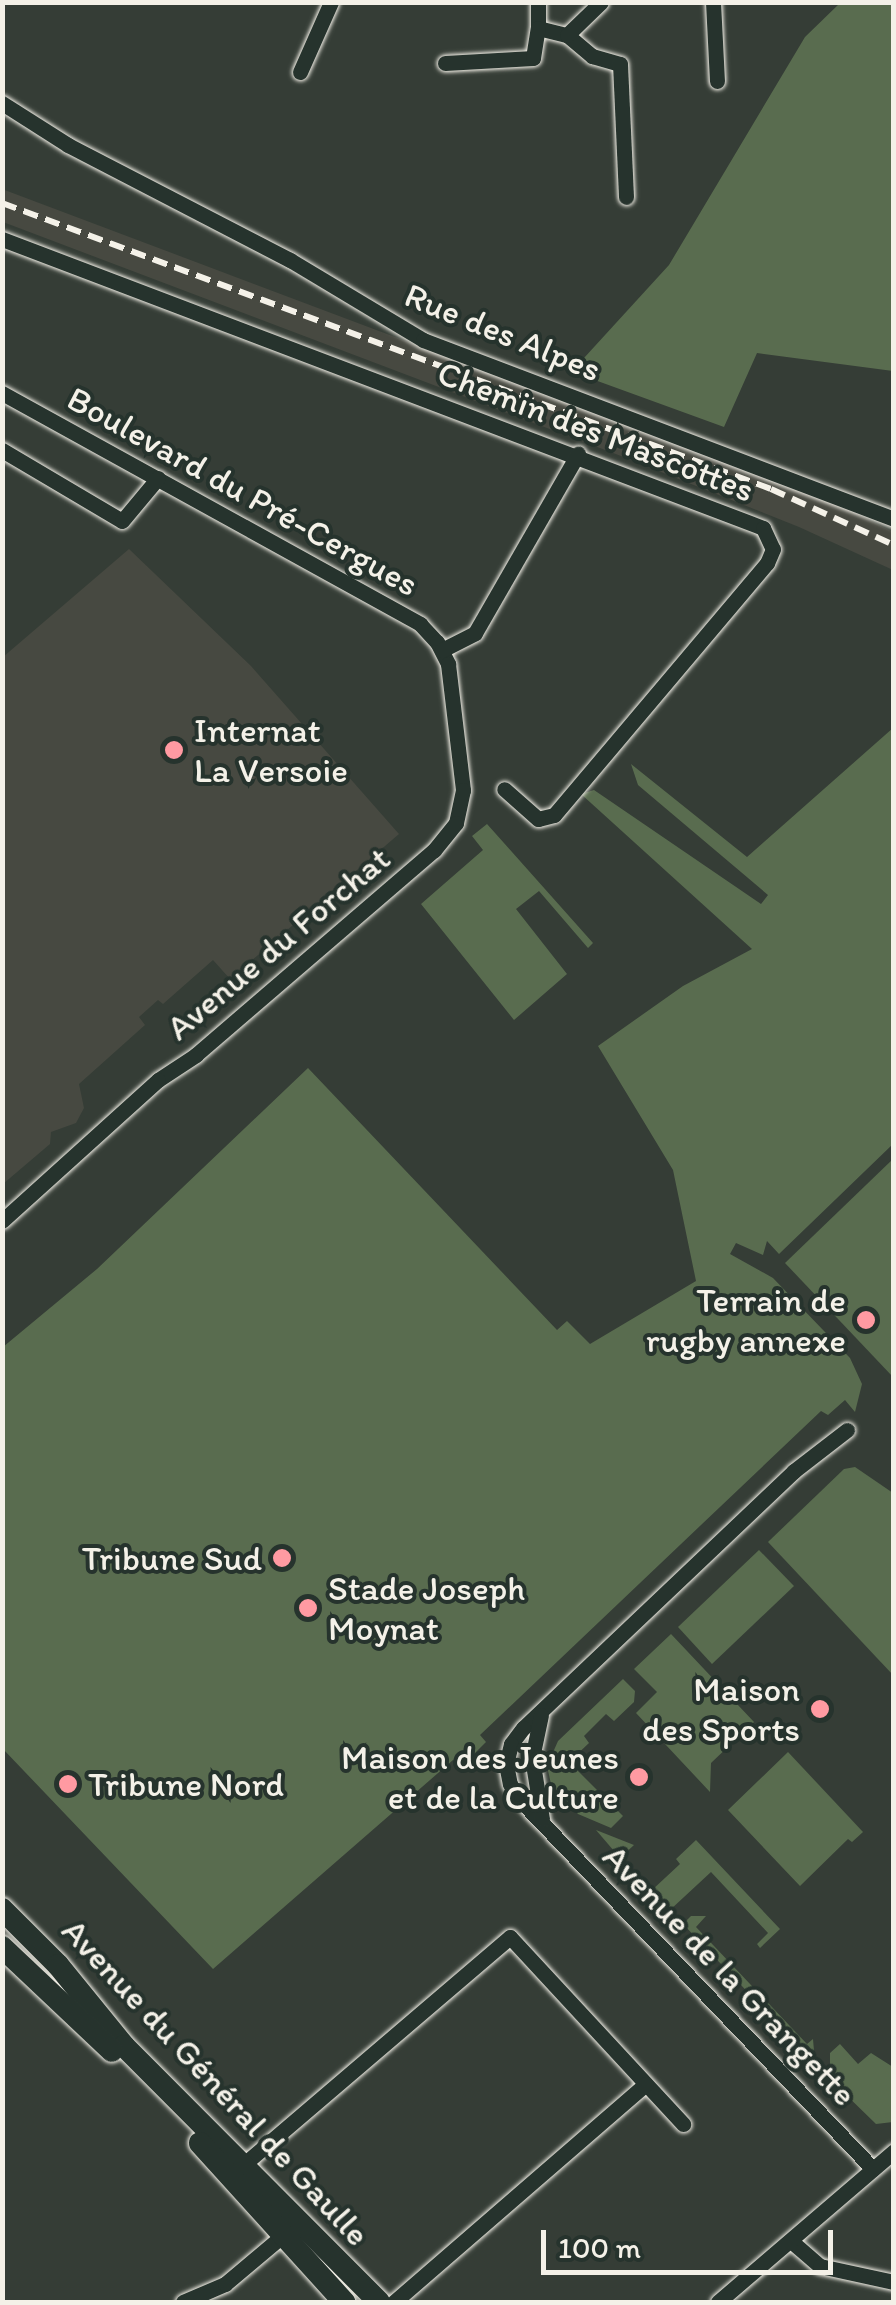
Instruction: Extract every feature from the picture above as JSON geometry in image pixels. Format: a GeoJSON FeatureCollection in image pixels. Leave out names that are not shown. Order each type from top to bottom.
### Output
{"type":"FeatureCollection","features":[{"type":"Feature","properties":{"kind":"main road","name":"Avenue du Général de Gaulle"},"geometry":{"type":"LineString","coordinates":[[2,1909],[58,1965],[124,2046],[244,2165],[344,2302]]}},
{"type":"Feature","properties":{"kind":"main road"},"geometry":{"type":"LineString","coordinates":[[7,1952],[32,1937]]}},
{"type":"Feature","properties":{"kind":"main road","name":"Avenue du Général de Gaulle"},"geometry":{"type":"LineString","coordinates":[[7,1952],[114,2052],[290,2228],[379,2302]]}},
{"type":"Feature","properties":{"kind":"main road"},"geometry":{"type":"LineString","coordinates":[[38,1984],[58,1965]]}},
{"type":"Feature","properties":{"kind":"street"},"geometry":{"type":"LineString","coordinates":[[300,72],[331,2]]}},
{"type":"Feature","properties":{"kind":"street"},"geometry":{"type":"LineString","coordinates":[[445,63],[533,58],[538,2]]}},
{"type":"Feature","properties":{"kind":"street"},"geometry":{"type":"LineString","coordinates":[[567,34],[600,2]]}},
{"type":"Feature","properties":{"kind":"street"},"geometry":{"type":"LineString","coordinates":[[713,2],[717,81]]}},
{"type":"Feature","properties":{"kind":"street"},"geometry":{"type":"LineString","coordinates":[[538,28],[567,34],[592,56],[620,64],[626,197]]}},
{"type":"Feature","properties":{"kind":"street","name":"Rue des Alpes"},"geometry":{"type":"LineString","coordinates":[[2,103],[68,145],[290,260],[424,340],[894,519]]}},
{"type":"Feature","properties":{"kind":"street","name":"Chemin des Mascottes"},"geometry":{"type":"LineString","coordinates":[[2,240],[578,454],[756,524],[768,534],[773,549],[767,563],[626,736],[552,818],[534,817],[504,789]]}},
{"type":"Feature","properties":{"kind":"street","name":"Boulevard du Pré-Cergues"},"geometry":{"type":"LineString","coordinates":[[2,393],[413,620],[442,650]]}},
{"type":"Feature","properties":{"kind":"street"},"geometry":{"type":"LineString","coordinates":[[2,450],[122,522],[158,478]]}},
{"type":"Feature","properties":{"kind":"street"},"geometry":{"type":"LineString","coordinates":[[442,650],[476,632],[578,454]]}},
{"type":"Feature","properties":{"kind":"street","name":"Avenue du Forchat"},"geometry":{"type":"LineString","coordinates":[[2,1222],[122,1111],[196,1054],[450,833],[464,790],[451,679],[442,650]]}},
{"type":"Feature","properties":{"kind":"street"},"geometry":{"type":"LineString","coordinates":[[511,1744],[794,1471],[847,1430]]}},
{"type":"Feature","properties":{"kind":"street"},"geometry":{"type":"LineString","coordinates":[[543,1710],[532,1750],[534,1791],[544,1823]]}},
{"type":"Feature","properties":{"kind":"street"},"geometry":{"type":"LineString","coordinates":[[511,1744],[520,1741],[532,1750]]}},
{"type":"Feature","properties":{"kind":"street","name":"Avenue de la Grangette"},"geometry":{"type":"LineString","coordinates":[[511,1744],[506,1764],[510,1784],[873,2169]]}},
{"type":"Feature","properties":{"kind":"street"},"geometry":{"type":"LineString","coordinates":[[244,2165],[510,1937],[683,2124]]}},
{"type":"Feature","properties":{"kind":"street"},"geometry":{"type":"LineString","coordinates":[[394,2302],[646,2084]]}},
{"type":"Feature","properties":{"kind":"street"},"geometry":{"type":"LineString","coordinates":[[718,2302],[894,2150]]}},
{"type":"Feature","properties":{"kind":"street"},"geometry":{"type":"LineString","coordinates":[[183,2302],[225,2284],[290,2228]]}},
{"type":"Feature","properties":{"kind":"street"},"geometry":{"type":"LineString","coordinates":[[791,2241],[820,2266],[894,2282]]}},
{"type":"Feature","properties":{"kind":"shaded area"},"geometry":{"type":"Polygon","coordinates":[[[2,189],[833,502],[893,532],[893,570],[799,527],[621,456],[3,222],[2,189]]]}},
{"type":"Feature","properties":{"kind":"shaded area"},"geometry":{"type":"Polygon","coordinates":[[[129,549],[251,666],[399,834],[230,979],[213,960],[163,1004],[158,1000],[139,1017],[145,1025],[79,1084],[84,1108],[76,1123],[51,1132],[50,1144],[3,1184],[3,657],[129,549]]]}},
{"type":"Feature","properties":{"kind":"green space"},"geometry":{"type":"Polygon","coordinates":[[[840,3],[893,3],[893,371],[757,353],[724,427],[581,375],[584,358],[669,265],[805,37],[840,3]]]}},
{"type":"Feature","properties":{"kind":"green space","name":"Stade Joseph Moynat"},"geometry":{"type":"Polygon","coordinates":[[[893,728],[893,1144],[779,1254],[767,1241],[763,1255],[736,1243],[730,1254],[773,1278],[850,1358],[862,1384],[855,1412],[845,1400],[828,1415],[821,1411],[480,1735],[486,1742],[461,1767],[453,1760],[213,1969],[3,1749],[3,1347],[97,1269],[308,1068],[557,1330],[567,1321],[590,1344],[696,1281],[673,1170],[598,1046],[683,986],[752,949],[581,794],[594,790],[761,904],[768,895],[638,785],[631,764],[747,857],[893,728]]]}},
{"type":"Feature","properties":{"kind":"green space"},"geometry":{"type":"Polygon","coordinates":[[[487,824],[593,943],[588,948],[539,891],[516,909],[567,974],[514,1020],[421,904],[483,850],[472,836],[487,824]]]}},
{"type":"Feature","properties":{"kind":"green space","name":"Terrain de rugby annexe"},"geometry":{"type":"Polygon","coordinates":[[[893,1159],[893,1377],[785,1263],[893,1159]]]}},
{"type":"Feature","properties":{"kind":"green space"},"geometry":{"type":"Polygon","coordinates":[[[855,1467],[893,1493],[893,1675],[768,1542],[844,1469],[855,1467]]]}},
{"type":"Feature","properties":{"kind":"green space"},"geometry":{"type":"Polygon","coordinates":[[[759,1550],[794,1586],[712,1664],[678,1627],[759,1550]]]}},
{"type":"Feature","properties":{"kind":"green space"},"geometry":{"type":"Polygon","coordinates":[[[671,1634],[754,1722],[711,1763],[710,1792],[636,1713],[657,1692],[634,1669],[671,1634]]]}},
{"type":"Feature","properties":{"kind":"green space"},"geometry":{"type":"Polygon","coordinates":[[[623,1679],[635,1691],[634,1702],[614,1721],[606,1714],[584,1736],[589,1743],[569,1762],[623,1816],[611,1828],[578,1814],[551,1784],[547,1766],[558,1741],[623,1679]]]}},
{"type":"Feature","properties":{"kind":"green space"},"geometry":{"type":"Polygon","coordinates":[[[788,1752],[863,1832],[852,1842],[848,1839],[800,1886],[728,1810],[788,1752]]]}},
{"type":"Feature","properties":{"kind":"green space"},"geometry":{"type":"Polygon","coordinates":[[[596,1830],[634,1845],[620,1858],[596,1830]]]}},
{"type":"Feature","properties":{"kind":"green space"},"geometry":{"type":"Polygon","coordinates":[[[696,1840],[780,1929],[760,1948],[757,1944],[768,1933],[711,1872],[670,1910],[651,1891],[680,1864],[676,1859],[696,1840]]]}},
{"type":"Feature","properties":{"kind":"green space"},"geometry":{"type":"Polygon","coordinates":[[[691,1916],[706,1916],[696,1927],[807,2044],[813,2039],[815,2063],[683,1924],[691,1916]]]}},
{"type":"Feature","properties":{"kind":"green space"},"geometry":{"type":"Polygon","coordinates":[[[840,2044],[858,2064],[871,2053],[893,2067],[893,2122],[876,2124],[839,2088],[830,2066],[830,2053],[840,2044]]]}},
{"type":"Feature","properties":{"kind":"railway"},"geometry":{"type":"LineString","coordinates":[[2,203],[771,489],[894,545]]}},
{"type":"Feature","properties":{"kind":"place","name":"Internat La Versoie"},"geometry":{"type":"Point","coordinates":[174,750]}},
{"type":"Feature","properties":{"kind":"place","name":"Terrain de rugby annexe"},"geometry":{"type":"Point","coordinates":[866,1320]}},
{"type":"Feature","properties":{"kind":"place","name":"Tribune Sud"},"geometry":{"type":"Point","coordinates":[282,1558]}},
{"type":"Feature","properties":{"kind":"place","name":"Stade Joseph Moynat"},"geometry":{"type":"Point","coordinates":[308,1608]}},
{"type":"Feature","properties":{"kind":"place","name":"Maison des Sports"},"geometry":{"type":"Point","coordinates":[820,1709]}},
{"type":"Feature","properties":{"kind":"place","name":"Maison des Jeunes et de la Culture"},"geometry":{"type":"Point","coordinates":[639,1777]}},
{"type":"Feature","properties":{"kind":"place","name":"Tribune Nord"},"geometry":{"type":"Point","coordinates":[68,1784]}}]}
